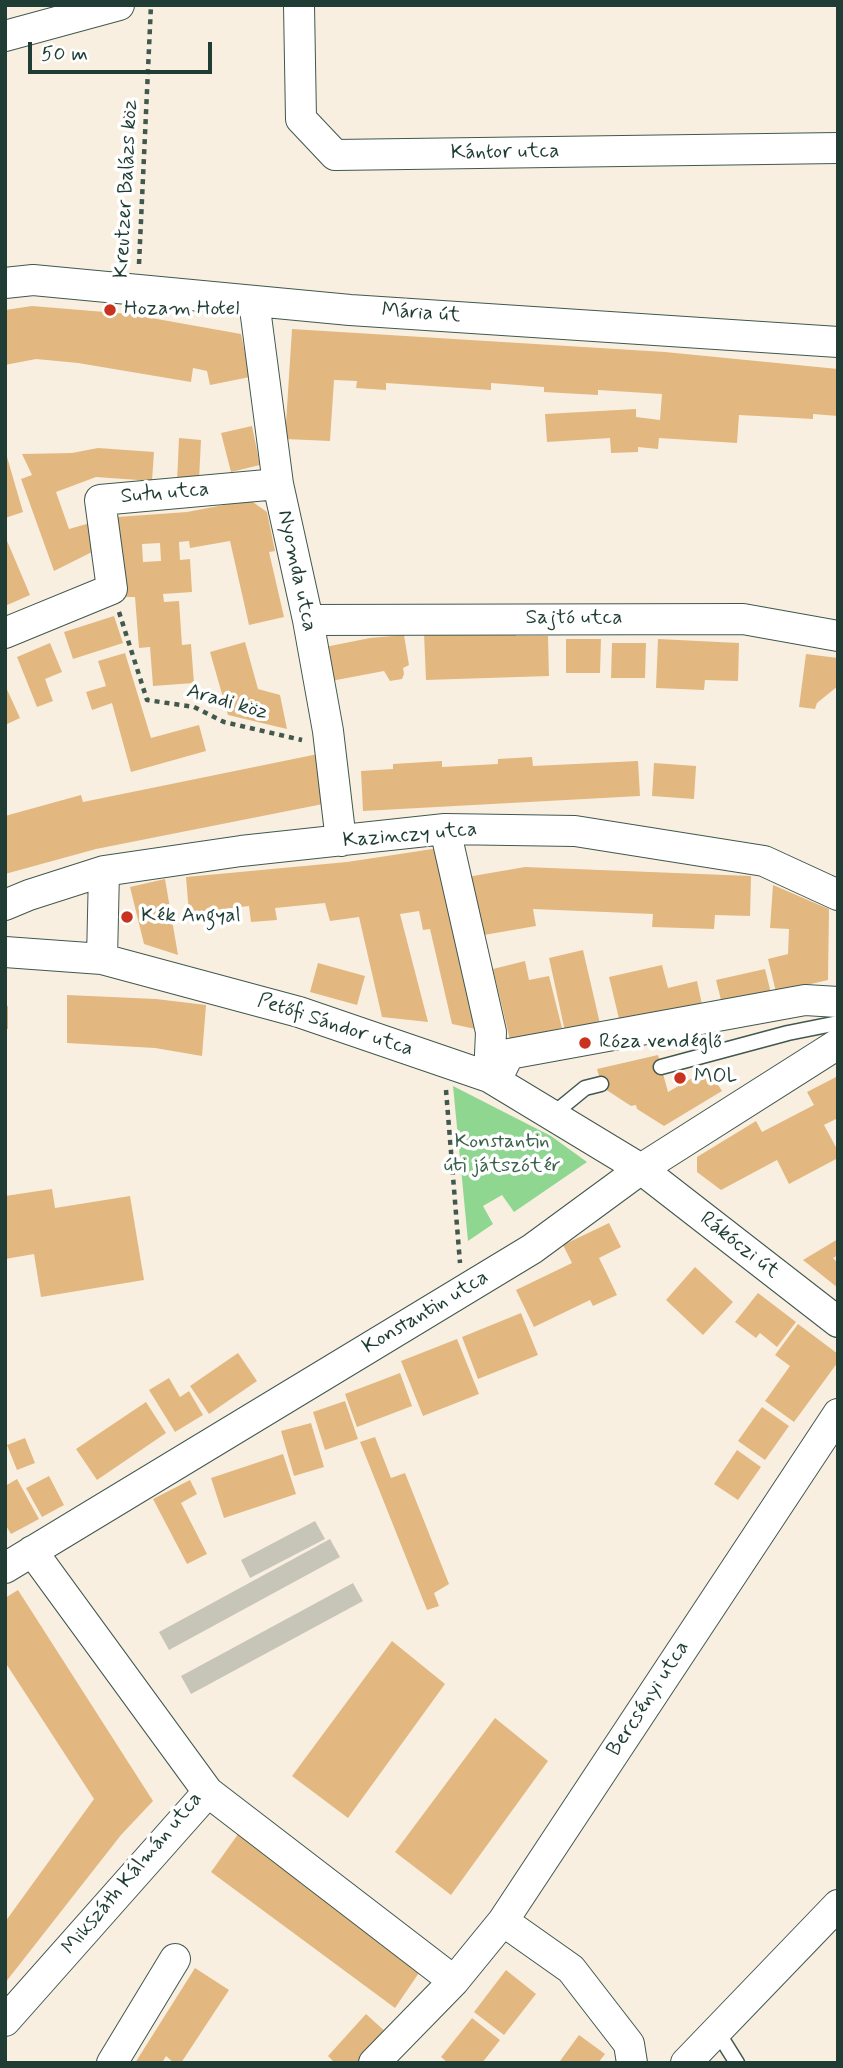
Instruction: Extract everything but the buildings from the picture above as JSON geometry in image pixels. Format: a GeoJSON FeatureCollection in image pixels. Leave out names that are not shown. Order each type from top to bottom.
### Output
{"type":"FeatureCollection","features":[{"type":"Feature","properties":{"kind":"street"},"geometry":{"type":"LineString","coordinates":[[5,36],[119,5]]}},
{"type":"Feature","properties":{"kind":"street","name":"Kántor utca"},"geometry":{"type":"LineString","coordinates":[[299,5],[301,119],[335,155],[838,148]]}},
{"type":"Feature","properties":{"kind":"street","name":"Mária út"},"geometry":{"type":"LineString","coordinates":[[5,283],[33,280],[351,310],[838,342]]}},
{"type":"Feature","properties":{"kind":"street","name":"Nyomda utca"},"geometry":{"type":"LineString","coordinates":[[254,301],[278,484],[308,620],[330,746],[341,841]]}},
{"type":"Feature","properties":{"kind":"street","name":"Sutu utca"},"geometry":{"type":"LineString","coordinates":[[112,589],[100,500],[278,484]]}},
{"type":"Feature","properties":{"kind":"street"},"geometry":{"type":"LineString","coordinates":[[5,634],[112,589]]}},
{"type":"Feature","properties":{"kind":"street","name":"Sajtó utca"},"geometry":{"type":"LineString","coordinates":[[308,620],[743,619],[838,636]]}},
{"type":"Feature","properties":{"kind":"street"},"geometry":{"type":"LineString","coordinates":[[445,829],[491,1032],[493,1079]]}},
{"type":"Feature","properties":{"kind":"street","name":"Kazinczy utca"},"geometry":{"type":"LineString","coordinates":[[104,871],[241,851],[445,829],[575,831],[764,861],[838,895]]}},
{"type":"Feature","properties":{"kind":"street"},"geometry":{"type":"LineString","coordinates":[[5,905],[104,871],[102,959]]}},
{"type":"Feature","properties":{"kind":"street","name":"Petőfi Sándor utca"},"geometry":{"type":"LineString","coordinates":[[5,952],[102,959],[299,1012],[444,1061],[493,1079],[640,1169]]}},
{"type":"Feature","properties":{"kind":"street"},"geometry":{"type":"LineString","coordinates":[[493,1079],[509,1054],[805,1000],[838,1002]]}},
{"type":"Feature","properties":{"kind":"street","name":"Konstantin utca"},"geometry":{"type":"LineString","coordinates":[[5,1568],[532,1249],[640,1169],[838,1044]]}},
{"type":"Feature","properties":{"kind":"street","name":"Rákóczi út"},"geometry":{"type":"LineString","coordinates":[[640,1169],[838,1322]]}},
{"type":"Feature","properties":{"kind":"street","name":"Bercsényi utca"},"geometry":{"type":"LineString","coordinates":[[374,2063],[454,1981],[503,1920],[838,1414]]}},
{"type":"Feature","properties":{"kind":"street","name":"Mikszáth Kálmán utca"},"geometry":{"type":"LineString","coordinates":[[5,2021],[208,1792],[32,1552]]}},
{"type":"Feature","properties":{"kind":"street"},"geometry":{"type":"LineString","coordinates":[[208,1792],[454,1981]]}},
{"type":"Feature","properties":{"kind":"street"},"geometry":{"type":"LineString","coordinates":[[686,2063],[838,1905]]}},
{"type":"Feature","properties":{"kind":"street"},"geometry":{"type":"LineString","coordinates":[[503,1920],[571,1969],[629,2044],[632,2063]]}},
{"type":"Feature","properties":{"kind":"street"},"geometry":{"type":"LineString","coordinates":[[112,2063],[175,1959]]}},
{"type":"Feature","properties":{"kind":"lane"},"geometry":{"type":"LineString","coordinates":[[661,1068],[788,1032],[838,1023]]}},
{"type":"Feature","properties":{"kind":"lane"},"geometry":{"type":"LineString","coordinates":[[552,1115],[585,1088],[601,1084]]}},
{"type":"Feature","properties":{"kind":"lane"},"geometry":{"type":"LineString","coordinates":[[717,2031],[737,2063]]}},
{"type":"Feature","properties":{"kind":"path","name":"Kreutzer Balázs köz"},"geometry":{"type":"LineString","coordinates":[[138,290],[151,5]]}},
{"type":"Feature","properties":{"kind":"path","name":"Aradi köz"},"geometry":{"type":"LineString","coordinates":[[112,589],[147,700],[194,707],[225,722],[330,746]]}},
{"type":"Feature","properties":{"kind":"path"},"geometry":{"type":"LineString","coordinates":[[444,1061],[463,1292]]}},
{"type":"Feature","properties":{"kind":"shaded area"},"geometry":{"type":"Polygon","coordinates":[[[315,1521],[325,1539],[250,1578],[241,1560],[315,1521]]]}},
{"type":"Feature","properties":{"kind":"shaded area"},"geometry":{"type":"Polygon","coordinates":[[[330,1539],[340,1557],[169,1650],[159,1632],[330,1539]]]}},
{"type":"Feature","properties":{"kind":"shaded area"},"geometry":{"type":"Polygon","coordinates":[[[353,1583],[363,1601],[191,1694],[181,1676],[353,1583]]]}},
{"type":"Feature","properties":{"kind":"green space","name":"Konstantin úti játszótér"},"geometry":{"type":"Polygon","coordinates":[[[453,1086],[551,1136],[587,1162],[514,1212],[502,1195],[483,1206],[493,1224],[468,1241],[453,1086]]]}},
{"type":"Feature","properties":{"kind":"place","name":"Hozam Hotel"},"geometry":{"type":"Point","coordinates":[110,310]}},
{"type":"Feature","properties":{"kind":"place","name":"Kék Angyal"},"geometry":{"type":"Point","coordinates":[127,917]}},
{"type":"Feature","properties":{"kind":"place","name":"Róza vendéglő"},"geometry":{"type":"Point","coordinates":[585,1043]}},
{"type":"Feature","properties":{"kind":"place","name":"MOL"},"geometry":{"type":"Point","coordinates":[680,1078]}}]}
